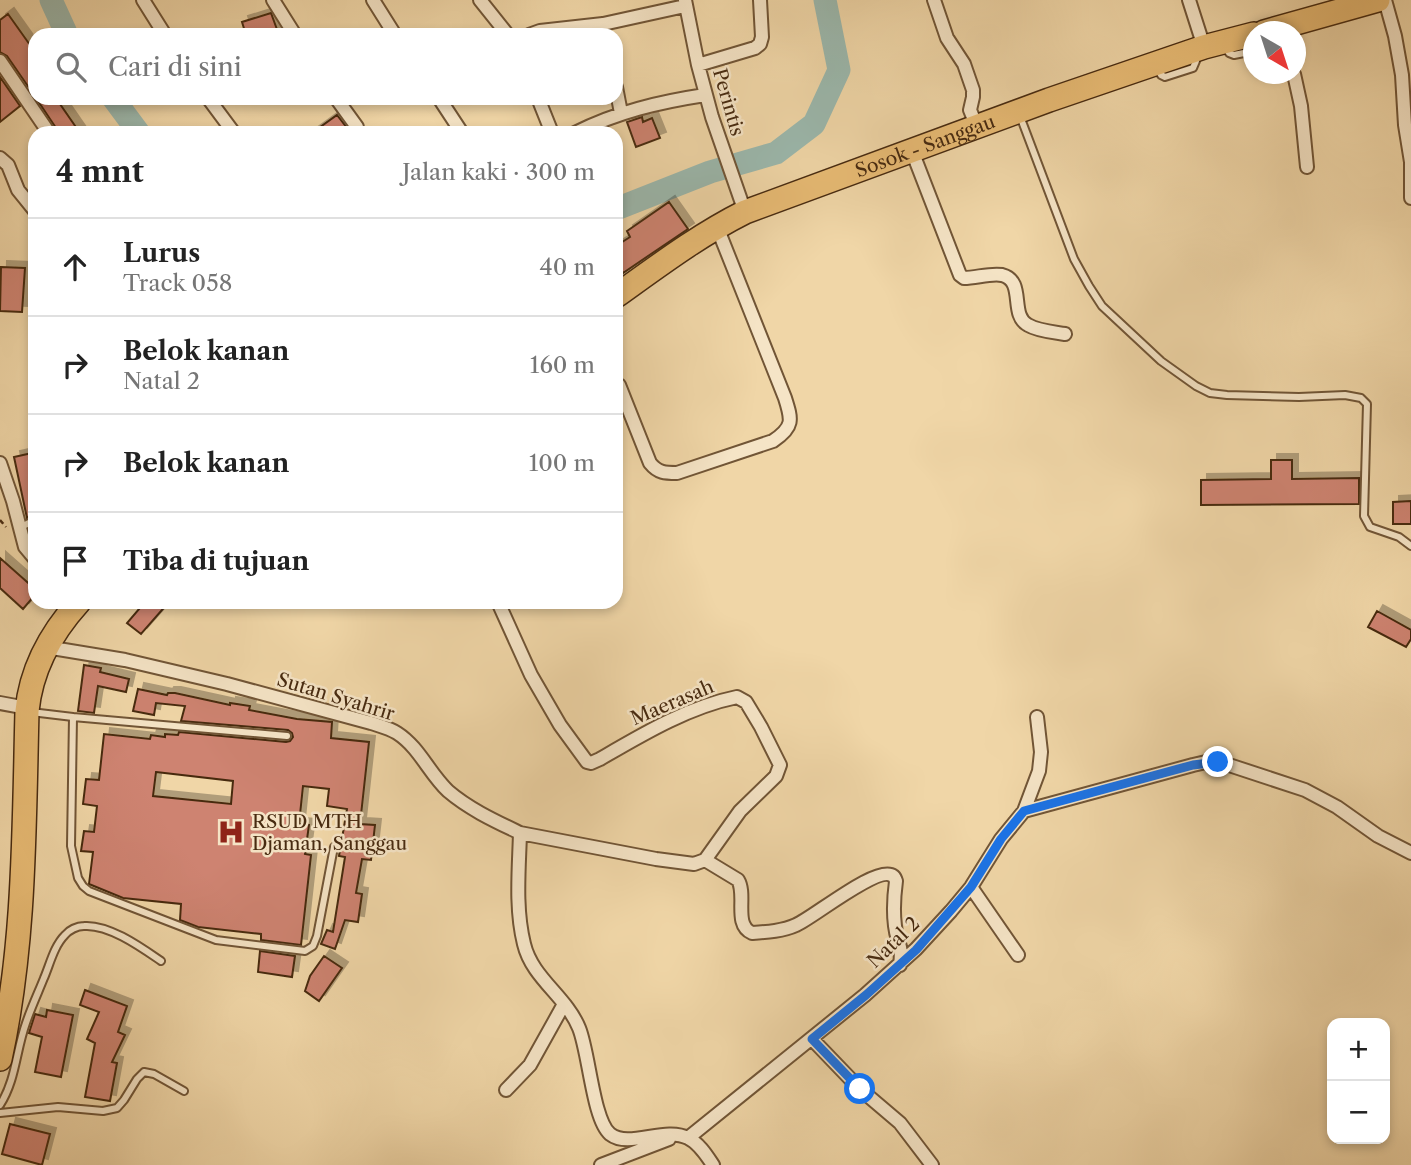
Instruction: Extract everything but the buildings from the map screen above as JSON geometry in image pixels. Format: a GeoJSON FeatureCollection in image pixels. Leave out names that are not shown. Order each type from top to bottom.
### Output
{"type":"FeatureCollection","features":[{"type":"Feature","properties":{"kind":"highway"},"geometry":{"type":"LineString","coordinates":[[1306,22],[1378,0]]}},
{"type":"Feature","properties":{"kind":"highway","name":"Sosok - Sanggau"},"geometry":{"type":"LineString","coordinates":[[623,291],[717,227],[746,212],[1018,111],[1154,64],[1243,37]]}},
{"type":"Feature","properties":{"kind":"highway"},"geometry":{"type":"LineString","coordinates":[[0,1059],[12,996],[19,935],[27,710],[33,676],[46,647],[72,609]]}},
{"type":"Feature","properties":{"kind":"street"},"geometry":{"type":"LineString","coordinates":[[143,0],[161,28]]}},
{"type":"Feature","properties":{"kind":"street"},"geometry":{"type":"LineString","coordinates":[[274,0],[291,28]]}},
{"type":"Feature","properties":{"kind":"street"},"geometry":{"type":"LineString","coordinates":[[373,0],[391,28]]}},
{"type":"Feature","properties":{"kind":"street"},"geometry":{"type":"LineString","coordinates":[[480,0],[502,28]]}},
{"type":"Feature","properties":{"kind":"street"},"geometry":{"type":"LineString","coordinates":[[698,65],[755,48],[760,44],[760,0]]}},
{"type":"Feature","properties":{"kind":"street"},"geometry":{"type":"LineString","coordinates":[[933,0],[947,38],[964,64],[972,90],[971,110],[977,127]]}},
{"type":"Feature","properties":{"kind":"street"},"geometry":{"type":"LineString","coordinates":[[1189,0],[1207,47]]}},
{"type":"Feature","properties":{"kind":"street"},"geometry":{"type":"LineString","coordinates":[[1385,0],[1402,75],[1405,125],[1411,162],[1411,198]]}},
{"type":"Feature","properties":{"kind":"street"},"geometry":{"type":"LineString","coordinates":[[607,28],[685,3]]}},
{"type":"Feature","properties":{"kind":"street","name":"Perintis"},"geometry":{"type":"LineString","coordinates":[[685,3],[705,95],[746,212]]}},
{"type":"Feature","properties":{"kind":"street"},"geometry":{"type":"LineString","coordinates":[[0,61],[28,102]]}},
{"type":"Feature","properties":{"kind":"street"},"geometry":{"type":"LineString","coordinates":[[1296,84],[1307,167]]}},
{"type":"Feature","properties":{"kind":"street"},"geometry":{"type":"LineString","coordinates":[[591,126],[621,113],[665,101],[705,95]]}},
{"type":"Feature","properties":{"kind":"street"},"geometry":{"type":"LineString","coordinates":[[30,105],[44,126]]}},
{"type":"Feature","properties":{"kind":"street"},"geometry":{"type":"LineString","coordinates":[[213,105],[229,126]]}},
{"type":"Feature","properties":{"kind":"street"},"geometry":{"type":"LineString","coordinates":[[342,105],[356,126]]}},
{"type":"Feature","properties":{"kind":"street"},"geometry":{"type":"LineString","coordinates":[[443,105],[457,126]]}},
{"type":"Feature","properties":{"kind":"street"},"geometry":{"type":"LineString","coordinates":[[541,105],[549,126]]}},
{"type":"Feature","properties":{"kind":"street"},"geometry":{"type":"LineString","coordinates":[[619,105],[621,113]]}},
{"type":"Feature","properties":{"kind":"street"},"geometry":{"type":"LineString","coordinates":[[912,151],[960,275],[964,278],[1000,275],[1006,277],[1016,291],[1022,320],[1027,325],[1065,334]]}},
{"type":"Feature","properties":{"kind":"street"},"geometry":{"type":"LineString","coordinates":[[0,158],[8,165],[18,190],[28,202]]}},
{"type":"Feature","properties":{"kind":"street"},"geometry":{"type":"LineString","coordinates":[[623,395],[650,463],[665,474],[677,473],[773,440],[785,433],[790,424],[790,414],[785,398],[717,227]]}},
{"type":"Feature","properties":{"kind":"street"},"geometry":{"type":"LineString","coordinates":[[0,463],[28,551]]}},
{"type":"Feature","properties":{"kind":"street","name":"Maerasah"},"geometry":{"type":"LineString","coordinates":[[501,609],[531,675],[560,725],[587,762],[600,759],[700,707],[737,697],[747,702],[780,765],[776,776],[740,811],[705,860]]}},
{"type":"Feature","properties":{"kind":"street","name":"Sutan Syahrir"},"geometry":{"type":"LineString","coordinates":[[46,647],[170,670],[390,729],[411,745],[440,783],[460,800],[489,818],[520,832]]}},
{"type":"Feature","properties":{"kind":"street"},"geometry":{"type":"LineString","coordinates":[[0,703],[27,710]]}},
{"type":"Feature","properties":{"kind":"street","name":"Natal 2"},"geometry":{"type":"LineString","coordinates":[[601,1165],[683,1136],[812,1039],[900,965],[971,887],[1001,839],[1024,811],[1039,771],[1041,740],[1037,717]]}},
{"type":"Feature","properties":{"kind":"street"},"geometry":{"type":"LineString","coordinates":[[1024,811],[1193,765],[1218,762],[1305,790],[1337,807],[1378,836],[1411,853]]}},
{"type":"Feature","properties":{"kind":"street"},"geometry":{"type":"LineString","coordinates":[[713,1165],[696,1143],[683,1136],[620,1139],[612,1136],[606,1129],[594,1096],[580,1030],[564,1004],[535,969],[523,942],[518,884],[520,832],[656,859],[694,864],[705,860],[738,880],[741,885],[744,927],[747,932],[752,933],[795,926],[875,876],[891,874],[896,881],[894,909],[896,933],[901,945],[900,965]]}},
{"type":"Feature","properties":{"kind":"street"},"geometry":{"type":"LineString","coordinates":[[971,887],[1018,955]]}},
{"type":"Feature","properties":{"kind":"street"},"geometry":{"type":"LineString","coordinates":[[506,1090],[530,1066],[564,1004]]}},
{"type":"Feature","properties":{"kind":"street"},"geometry":{"type":"LineString","coordinates":[[812,1039],[860,1089],[900,1123],[932,1165]]}},
{"type":"Feature","properties":{"kind":"lane"},"geometry":{"type":"LineString","coordinates":[[1207,47],[1226,50],[1234,55],[1243,53]]}},
{"type":"Feature","properties":{"kind":"lane"},"geometry":{"type":"LineString","coordinates":[[1018,111],[1074,259],[1102,306],[1161,361],[1210,393],[1263,396],[1345,395],[1361,398],[1367,404],[1364,516],[1370,527],[1399,537],[1411,546]]}},
{"type":"Feature","properties":{"kind":"lane"},"geometry":{"type":"LineString","coordinates":[[21,527],[28,524]]}},
{"type":"Feature","properties":{"kind":"lane"},"geometry":{"type":"LineString","coordinates":[[27,710],[73,717],[287,736]]}},
{"type":"Feature","properties":{"kind":"lane"},"geometry":{"type":"LineString","coordinates":[[73,717],[71,846],[78,878],[89,891],[216,940],[305,951],[313,946],[317,936],[334,847]]}},
{"type":"Feature","properties":{"kind":"lane"},"geometry":{"type":"LineString","coordinates":[[0,1105],[11,1084],[25,1026],[55,949],[71,929],[85,926],[99,928],[128,939],[162,961]]}},
{"type":"Feature","properties":{"kind":"lane"},"geometry":{"type":"LineString","coordinates":[[0,1113],[58,1107],[103,1111],[117,1108],[145,1072],[154,1074],[184,1091]]}},
{"type":"Feature","properties":{"kind":"waterway"},"geometry":{"type":"LineString","coordinates":[[51,0],[64,28]]}},
{"type":"Feature","properties":{"kind":"waterway"},"geometry":{"type":"LineString","coordinates":[[623,206],[710,172],[776,153],[814,124],[839,70],[825,0]]}},
{"type":"Feature","properties":{"kind":"waterway"},"geometry":{"type":"LineString","coordinates":[[118,105],[134,126]]}},
{"type":"Feature","properties":{"kind":"place","name":"RSUD MTH Djaman, Sanggau"},"geometry":{"type":"Point","coordinates":[231,832]}},
{"type":"Feature","properties":{"kind":"route"},"geometry":{"type":"LineString","coordinates":[[860,1089],[812,1039],[916,950],[971,887],[994,849],[1024,811],[1193,765],[1218,762]]}}]}
